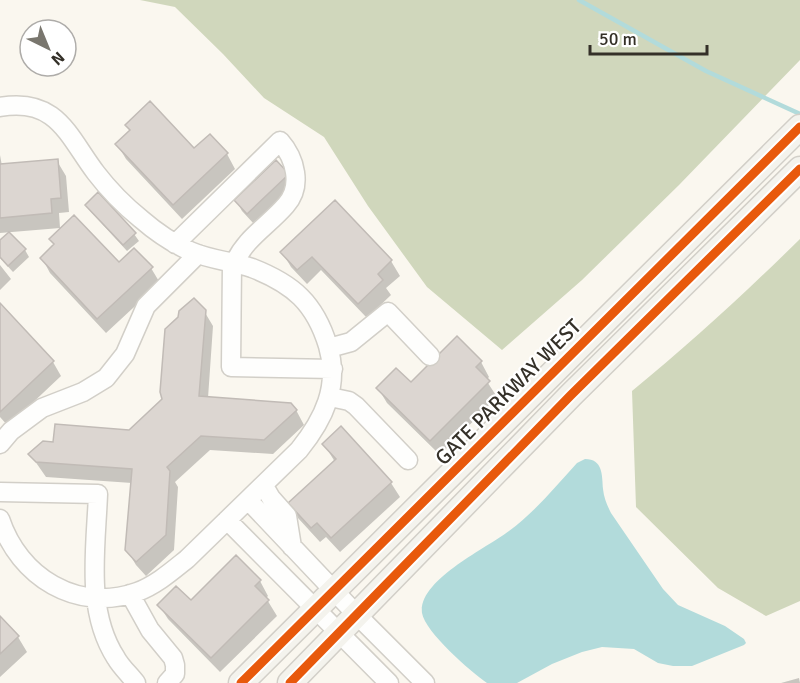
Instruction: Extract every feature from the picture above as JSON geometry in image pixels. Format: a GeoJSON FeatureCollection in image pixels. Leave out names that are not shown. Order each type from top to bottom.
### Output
{"type":"FeatureCollection","features":[{"type":"Feature","properties":{"kind":"main road","name":"GATE PARKWAY WEST"},"geometry":{"type":"LineString","coordinates":[[241,683],[800,127]]}},
{"type":"Feature","properties":{"kind":"main road"},"geometry":{"type":"LineString","coordinates":[[290,683],[571,395],[800,168]]}},
{"type":"Feature","properties":{"kind":"street"},"geometry":{"type":"LineString","coordinates":[[0,107],[27,106],[42,110],[58,120],[72,136],[104,184],[141,219],[175,244],[198,254],[262,274],[295,292],[306,301],[321,324],[333,369],[330,397],[315,430],[299,450],[264,486],[168,575],[140,591],[95,597],[62,590],[39,577],[18,555],[0,519]]}},
{"type":"Feature","properties":{"kind":"street"},"geometry":{"type":"LineString","coordinates":[[175,244],[280,141],[289,151],[296,177],[288,203],[246,243],[233,264],[231,367],[333,369]]}},
{"type":"Feature","properties":{"kind":"street"},"geometry":{"type":"LineString","coordinates":[[0,444],[11,432],[42,408],[90,389],[106,378],[125,354],[146,306],[198,254]]}},
{"type":"Feature","properties":{"kind":"street"},"geometry":{"type":"LineString","coordinates":[[329,348],[351,342],[388,312],[430,356]]}},
{"type":"Feature","properties":{"kind":"street"},"geometry":{"type":"LineString","coordinates":[[330,397],[349,401],[356,406],[408,460]]}},
{"type":"Feature","properties":{"kind":"street"},"geometry":{"type":"LineString","coordinates":[[264,486],[287,516],[292,547]]}},
{"type":"Feature","properties":{"kind":"street"},"geometry":{"type":"LineString","coordinates":[[0,492],[98,494],[95,597],[99,622],[116,658],[136,683]]}},
{"type":"Feature","properties":{"kind":"street"},"geometry":{"type":"LineString","coordinates":[[248,500],[333,591],[425,683]]}},
{"type":"Feature","properties":{"kind":"street"},"geometry":{"type":"LineString","coordinates":[[227,520],[389,683]]}},
{"type":"Feature","properties":{"kind":"street"},"geometry":{"type":"LineString","coordinates":[[130,594],[150,630],[175,665],[175,674],[167,683]]}},
{"type":"Feature","properties":{"kind":"green space"},"geometry":{"type":"Polygon","coordinates":[[[140,0],[800,0],[800,60],[679,185],[582,280],[502,350],[427,287],[368,206],[324,137],[264,98],[175,7],[140,0]]]}},
{"type":"Feature","properties":{"kind":"green space"},"geometry":{"type":"Polygon","coordinates":[[[800,239],[800,601],[766,616],[718,588],[636,507],[632,391],[718,317],[800,239]]]}},
{"type":"Feature","properties":{"kind":"water"},"geometry":{"type":"Polygon","coordinates":[[[585,459],[598,465],[602,473],[604,495],[611,513],[663,589],[678,605],[725,626],[744,639],[746,643],[744,645],[692,666],[658,663],[634,649],[602,647],[552,664],[517,683],[487,683],[440,641],[425,621],[422,613],[424,601],[431,589],[456,566],[519,524],[577,463],[585,459]]]}},
{"type":"Feature","properties":{"kind":"building"},"geometry":{"type":"Polygon","coordinates":[[[150,101],[194,148],[210,134],[228,153],[173,205],[115,144],[130,130],[125,125],[150,101]]]}},
{"type":"Feature","properties":{"kind":"building"},"geometry":{"type":"Polygon","coordinates":[[[58,159],[61,198],[51,199],[52,213],[0,218],[0,164],[58,159]]]}},
{"type":"Feature","properties":{"kind":"building"},"geometry":{"type":"Polygon","coordinates":[[[276,160],[289,174],[247,214],[234,200],[276,160]]]}},
{"type":"Feature","properties":{"kind":"building"},"geometry":{"type":"Polygon","coordinates":[[[98,192],[136,233],[123,245],[85,205],[98,192]]]}},
{"type":"Feature","properties":{"kind":"building"},"geometry":{"type":"Polygon","coordinates":[[[335,200],[392,260],[378,274],[383,280],[358,304],[312,257],[297,270],[280,252],[335,200]]]}},
{"type":"Feature","properties":{"kind":"building"},"geometry":{"type":"Polygon","coordinates":[[[74,215],[119,262],[134,248],[153,267],[97,319],[40,258],[54,244],[49,239],[74,215]]]}},
{"type":"Feature","properties":{"kind":"building"},"geometry":{"type":"Polygon","coordinates":[[[9,232],[26,249],[8,266],[0,257],[0,240],[9,232]]]}},
{"type":"Feature","properties":{"kind":"building"},"geometry":{"type":"Polygon","coordinates":[[[194,298],[206,310],[199,396],[291,403],[297,410],[264,440],[201,436],[167,467],[170,471],[166,535],[136,562],[125,550],[132,469],[36,462],[28,454],[43,441],[53,442],[55,424],[129,430],[162,399],[160,392],[165,329],[178,317],[179,311],[194,298]]]}},
{"type":"Feature","properties":{"kind":"building"},"geometry":{"type":"Polygon","coordinates":[[[0,303],[54,361],[0,412],[0,303]]]}},
{"type":"Feature","properties":{"kind":"building"},"geometry":{"type":"Polygon","coordinates":[[[457,336],[482,361],[476,367],[490,381],[430,441],[376,388],[396,368],[411,382],[457,336]]]}},
{"type":"Feature","properties":{"kind":"building"},"geometry":{"type":"Polygon","coordinates":[[[341,426],[392,482],[331,538],[317,523],[311,528],[288,503],[336,459],[322,444],[341,426]]]}},
{"type":"Feature","properties":{"kind":"building"},"geometry":{"type":"Polygon","coordinates":[[[236,555],[261,580],[255,586],[269,600],[211,658],[157,605],[176,586],[191,600],[236,555]]]}},
{"type":"Feature","properties":{"kind":"building"},"geometry":{"type":"Polygon","coordinates":[[[0,616],[19,636],[0,654],[0,616]]]}},
{"type":"Feature","properties":{"kind":"waterway"},"geometry":{"type":"LineString","coordinates":[[579,0],[706,71],[800,114]]}},
{"type":"Feature","properties":{"kind":"cycle path"},"geometry":{"type":"LineString","coordinates":[[241,683],[800,127]]}},
{"type":"Feature","properties":{"kind":"cycle path"},"geometry":{"type":"LineString","coordinates":[[290,683],[571,395],[800,169]]}}]}
